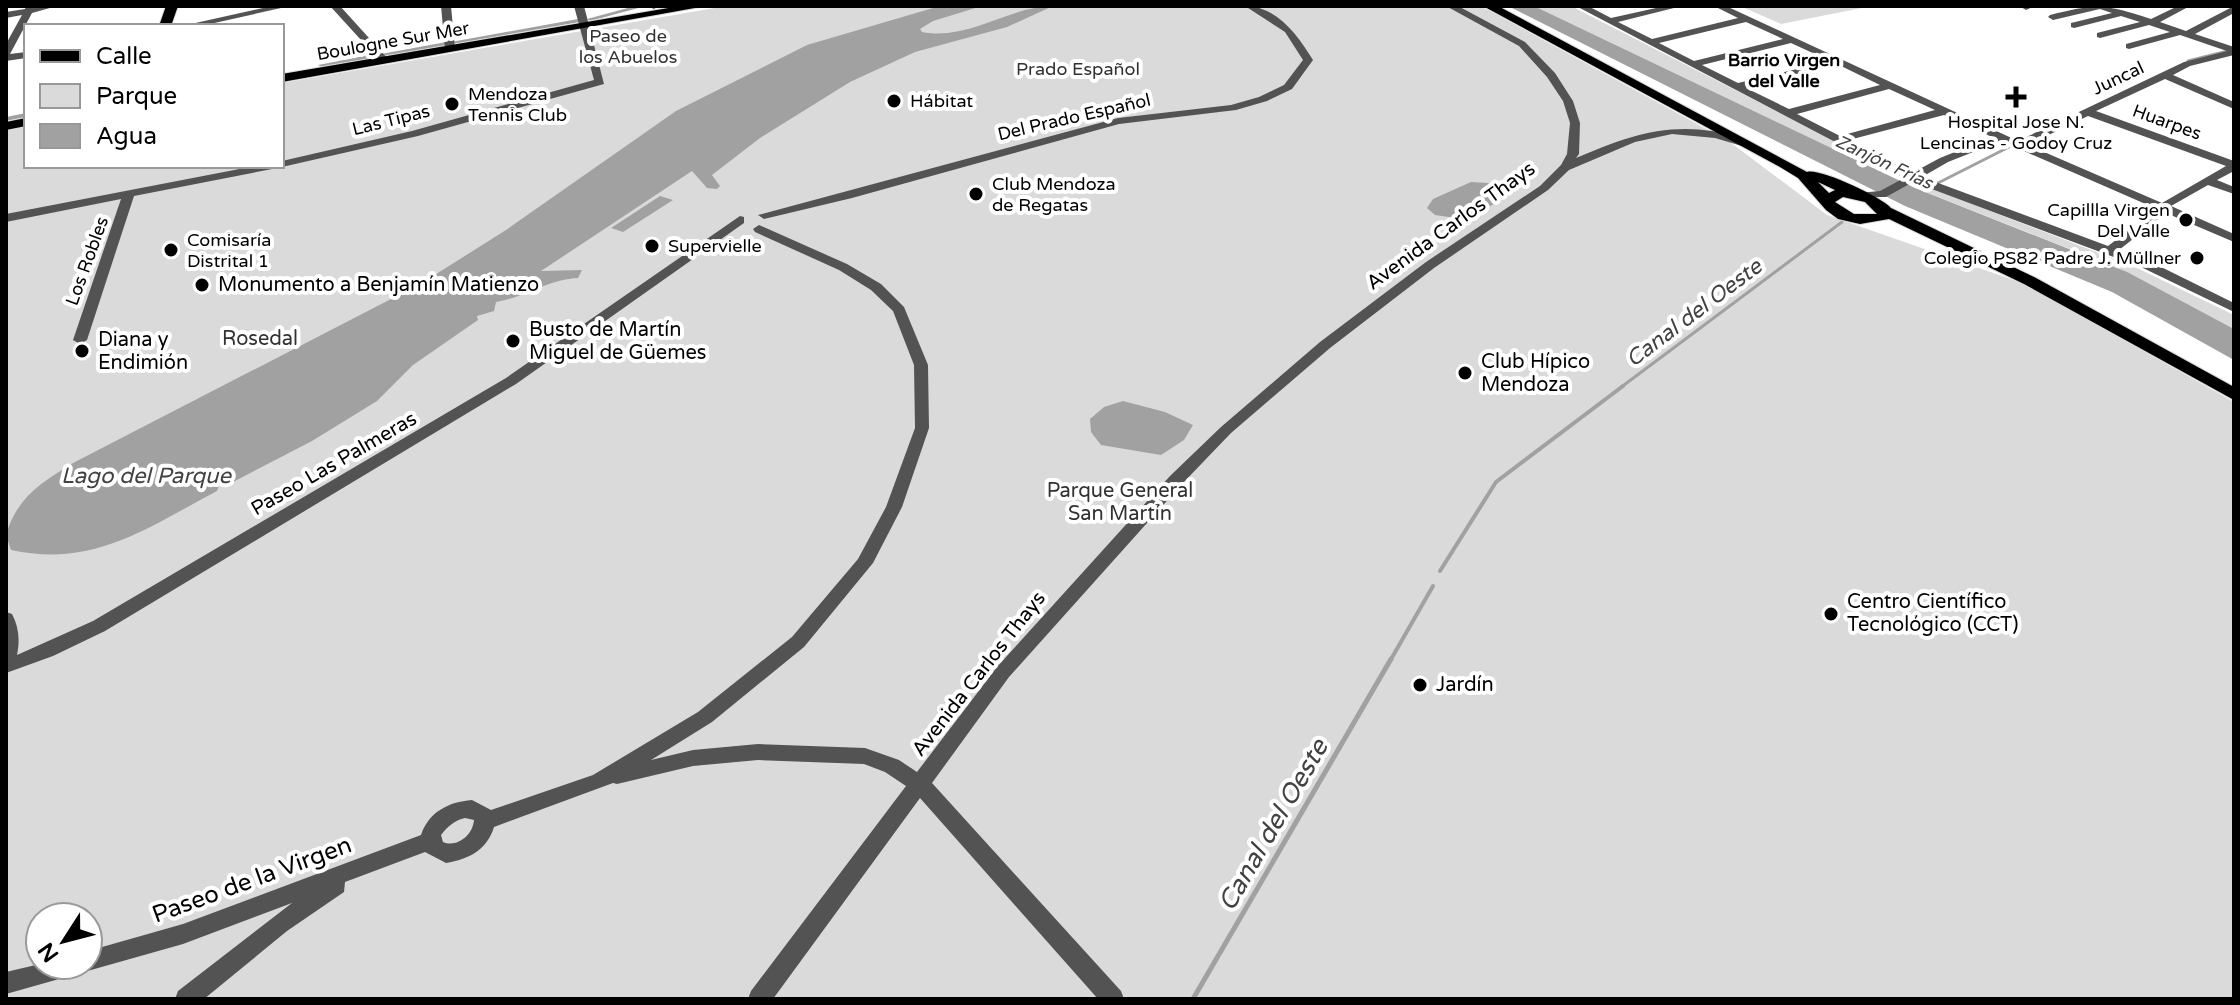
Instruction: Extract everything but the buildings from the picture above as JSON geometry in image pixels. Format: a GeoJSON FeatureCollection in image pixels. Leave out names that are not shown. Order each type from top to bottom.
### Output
{"type":"FeatureCollection","features":[{"type":"Feature","properties":{"kind":"main road","name":"Boulogne Sur Mer"},"geometry":{"type":"LineString","coordinates":[[284,78],[700,6]]}},
{"type":"Feature","properties":{"kind":"main road"},"geometry":{"type":"LineString","coordinates":[[1489,6],[1803,175],[1831,208],[1845,216],[1880,208]]}},
{"type":"Feature","properties":{"kind":"main road"},"geometry":{"type":"LineString","coordinates":[[1581,55],[1857,194],[1918,233],[1997,265],[2234,394]]}},
{"type":"Feature","properties":{"kind":"main road"},"geometry":{"type":"LineString","coordinates":[[1827,200],[1836,194],[1857,194]]}},
{"type":"Feature","properties":{"kind":"street"},"geometry":{"type":"LineString","coordinates":[[6,15],[52,6]]}},
{"type":"Feature","properties":{"kind":"street"},"geometry":{"type":"LineString","coordinates":[[197,24],[285,6]]}},
{"type":"Feature","properties":{"kind":"street"},"geometry":{"type":"LineString","coordinates":[[335,6],[385,61]]}},
{"type":"Feature","properties":{"kind":"street"},"geometry":{"type":"LineString","coordinates":[[446,6],[450,49]]}},
{"type":"Feature","properties":{"kind":"street"},"geometry":{"type":"LineString","coordinates":[[579,6],[585,26]]}},
{"type":"Feature","properties":{"kind":"street","name":"Del Prado Español"},"geometry":{"type":"LineString","coordinates":[[695,253],[756,223],[1118,121],[1232,108],[1263,99],[1288,87],[1308,60],[1289,30],[1250,6]]}},
{"type":"Feature","properties":{"kind":"street","name":"Avenida Carlos Thays"},"geometry":{"type":"LineString","coordinates":[[759,999],[1003,672],[1078,585],[1226,430],[1325,345],[1430,265],[1544,188],[1565,167],[1573,154],[1575,123],[1568,101],[1551,75],[1522,44],[1451,6]]}},
{"type":"Feature","properties":{"kind":"street"},"geometry":{"type":"LineString","coordinates":[[1581,6],[1909,180],[2147,265],[2234,308]]}},
{"type":"Feature","properties":{"kind":"street"},"geometry":{"type":"LineString","coordinates":[[1609,21],[1677,6]]}},
{"type":"Feature","properties":{"kind":"street"},"geometry":{"type":"LineString","coordinates":[[1719,6],[2001,137],[2234,238]]}},
{"type":"Feature","properties":{"kind":"street"},"geometry":{"type":"LineString","coordinates":[[2053,17],[2100,6],[2222,46],[2234,53]]}},
{"type":"Feature","properties":{"kind":"street"},"geometry":{"type":"LineString","coordinates":[[2074,25],[2119,13],[2131,6]]}},
{"type":"Feature","properties":{"kind":"street"},"geometry":{"type":"LineString","coordinates":[[2100,35],[2150,23],[2185,6]]}},
{"type":"Feature","properties":{"kind":"street"},"geometry":{"type":"LineString","coordinates":[[6,56],[30,8]]}},
{"type":"Feature","properties":{"kind":"street"},"geometry":{"type":"LineString","coordinates":[[2129,46],[2182,34],[2234,9]]}},
{"type":"Feature","properties":{"kind":"street"},"geometry":{"type":"LineString","coordinates":[[1650,42],[1747,19]]}},
{"type":"Feature","properties":{"kind":"street","name":"Las Tipas"},"geometry":{"type":"LineString","coordinates":[[284,164],[414,134],[600,82],[585,26]]}},
{"type":"Feature","properties":{"kind":"street"},"geometry":{"type":"LineString","coordinates":[[1692,64],[1792,40]]}},
{"type":"Feature","properties":{"kind":"street"},"geometry":{"type":"LineString","coordinates":[[2222,46],[2234,41]]}},
{"type":"Feature","properties":{"kind":"street","name":"Juncal"},"geometry":{"type":"LineString","coordinates":[[2025,147],[2170,77],[2198,60],[2234,53]]}},
{"type":"Feature","properties":{"kind":"street"},"geometry":{"type":"LineString","coordinates":[[1736,87],[1840,62]]}},
{"type":"Feature","properties":{"kind":"street"},"geometry":{"type":"LineString","coordinates":[[2170,77],[2234,106]]}},
{"type":"Feature","properties":{"kind":"street"},"geometry":{"type":"LineString","coordinates":[[1787,113],[1891,85]]}},
{"type":"Feature","properties":{"kind":"street"},"geometry":{"type":"LineString","coordinates":[[1838,140],[1945,111]]}},
{"type":"Feature","properties":{"kind":"street","name":"Huarpes"},"geometry":{"type":"LineString","coordinates":[[2093,114],[2234,166]]}},
{"type":"Feature","properties":{"kind":"street","name":"Avenida Carlos Thays"},"geometry":{"type":"LineString","coordinates":[[1565,167],[1636,135],[1663,131],[1711,134],[1752,146]]}},
{"type":"Feature","properties":{"kind":"street"},"geometry":{"type":"LineString","coordinates":[[1880,208],[1909,180],[1944,160],[2001,137]]}},
{"type":"Feature","properties":{"kind":"street"},"geometry":{"type":"LineString","coordinates":[[2108,252],[2158,215],[2161,208],[2234,166]]}},
{"type":"Feature","properties":{"kind":"street"},"geometry":{"type":"LineString","coordinates":[[6,218],[262,168]]}},
{"type":"Feature","properties":{"kind":"street"},"geometry":{"type":"LineString","coordinates":[[2208,181],[2234,191]]}},
{"type":"Feature","properties":{"kind":"street","name":"Los Robles"},"geometry":{"type":"LineString","coordinates":[[80,340],[129,194]]}},
{"type":"Feature","properties":{"kind":"street"},"geometry":{"type":"LineString","coordinates":[[600,781],[705,717],[798,642],[865,563],[894,507],[922,428],[921,365],[899,310],[876,287],[756,223]]}},
{"type":"Feature","properties":{"kind":"street","name":"Paseo Las Palmeras"},"geometry":{"type":"LineString","coordinates":[[6,664],[47,651],[99,626],[446,422],[511,381],[695,253]]}},
{"type":"Feature","properties":{"kind":"street"},"geometry":{"type":"LineString","coordinates":[[6,619],[11,642],[6,664]]}},
{"type":"Feature","properties":{"kind":"street"},"geometry":{"type":"LineString","coordinates":[[485,821],[472,809],[456,811],[440,820],[430,841],[438,852],[455,853],[474,843],[485,821],[600,781],[693,758],[758,752],[865,756],[892,766],[920,784],[1113,999]]}},
{"type":"Feature","properties":{"kind":"street","name":"Paseo de la Virgen"},"geometry":{"type":"LineString","coordinates":[[104,957],[183,934],[430,841]]}},
{"type":"Feature","properties":{"kind":"street"},"geometry":{"type":"LineString","coordinates":[[186,999],[279,924],[357,871]]}},
{"type":"Feature","properties":{"kind":"green space","name":"Parque General San Martín"},"geometry":{"type":"Polygon","coordinates":[[[726,6],[1481,6],[1730,142],[1827,215],[2025,284],[2234,402],[2234,999],[6,999],[6,130],[24,127],[24,168],[284,168],[284,83],[726,6]]]}},
{"type":"Feature","properties":{"kind":"green space"},"geometry":{"type":"Polygon","coordinates":[[[1534,6],[1571,6],[1866,157],[1846,155],[1534,6]]]}},
{"type":"Feature","properties":{"kind":"green space"},"geometry":{"type":"Polygon","coordinates":[[[1740,6],[1872,6],[1781,24],[1740,6]]]}},
{"type":"Feature","properties":{"kind":"green space"},"geometry":{"type":"Polygon","coordinates":[[[1931,188],[2135,267],[2234,315],[2234,329],[2113,266],[1923,191],[1931,188]]]}},
{"type":"Feature","properties":{"kind":"water","name":"Lago del Parque"},"geometry":{"type":"Polygon","coordinates":[[[940,6],[982,6],[933,21],[920,29],[922,32],[956,32],[1021,11],[1053,6],[1007,27],[915,52],[850,82],[760,138],[712,175],[720,186],[717,189],[707,188],[692,171],[541,271],[582,270],[578,278],[557,281],[496,302],[494,311],[477,316],[478,320],[413,365],[377,401],[312,441],[233,482],[220,483],[217,491],[143,531],[94,549],[68,554],[11,550],[6,535],[24,501],[73,463],[422,283],[506,230],[676,111],[807,45],[940,6]]]}},
{"type":"Feature","properties":{"kind":"water"},"geometry":{"type":"Polygon","coordinates":[[[1508,6],[1534,6],[1915,188],[2127,272],[2234,329],[2234,360],[2112,292],[1905,206],[1508,6]]]}},
{"type":"Feature","properties":{"kind":"water"},"geometry":{"type":"Polygon","coordinates":[[[1471,182],[1488,183],[1508,194],[1470,220],[1435,215],[1427,208],[1433,199],[1471,182]]]}},
{"type":"Feature","properties":{"kind":"water"},"geometry":{"type":"Polygon","coordinates":[[[660,196],[673,200],[623,232],[611,228],[660,196]]]}},
{"type":"Feature","properties":{"kind":"water"},"geometry":{"type":"Polygon","coordinates":[[[1123,401],[1165,412],[1193,425],[1184,440],[1161,455],[1101,445],[1091,432],[1090,419],[1104,407],[1123,401]]]}},
{"type":"Feature","properties":{"kind":"waterway"},"geometry":{"type":"LineString","coordinates":[[590,19],[643,6]]}},
{"type":"Feature","properties":{"kind":"waterway"},"geometry":{"type":"LineString","coordinates":[[455,42],[578,21]]}},
{"type":"Feature","properties":{"kind":"waterway"},"geometry":{"type":"LineString","coordinates":[[385,54],[446,44]]}},
{"type":"Feature","properties":{"kind":"waterway"},"geometry":{"type":"LineString","coordinates":[[2188,61],[2228,51]]}},
{"type":"Feature","properties":{"kind":"waterway"},"geometry":{"type":"LineString","coordinates":[[322,65],[374,56]]}},
{"type":"Feature","properties":{"kind":"waterway"},"geometry":{"type":"LineString","coordinates":[[6,119],[24,115]]}},
{"type":"Feature","properties":{"kind":"waterway","name":"Canal del Oeste"},"geometry":{"type":"LineString","coordinates":[[1936,184],[2011,146]]}},
{"type":"Feature","properties":{"kind":"waterway","name":"Canal del Oeste"},"geometry":{"type":"LineString","coordinates":[[1620,388],[1842,222]]}},
{"type":"Feature","properties":{"kind":"waterway","name":"Canal del Oeste"},"geometry":{"type":"LineString","coordinates":[[1440,571],[1496,482],[1623,386]]}},
{"type":"Feature","properties":{"kind":"waterway","name":"Canal del Oeste"},"geometry":{"type":"LineString","coordinates":[[1390,661],[1433,586]]}},
{"type":"Feature","properties":{"kind":"waterway","name":"Canal del Oeste"},"geometry":{"type":"LineString","coordinates":[[1193,999],[1391,659]]}},
{"type":"Feature","properties":{"kind":"place","name":"Hospital Jose N. Lencinas - Godoy Cruz"},"geometry":{"type":"Point","coordinates":[2016,97]}},
{"type":"Feature","properties":{"kind":"place","name":"Hábitat"},"geometry":{"type":"Point","coordinates":[894,101]}},
{"type":"Feature","properties":{"kind":"place","name":"Mendoza Tennis Club"},"geometry":{"type":"Point","coordinates":[452,104]}},
{"type":"Feature","properties":{"kind":"place","name":"Club Mendoza de Regatas"},"geometry":{"type":"Point","coordinates":[976,194]}},
{"type":"Feature","properties":{"kind":"place","name":"Capillla Virgen Del Valle"},"geometry":{"type":"Point","coordinates":[2186,220]}},
{"type":"Feature","properties":{"kind":"place","name":"Supervielle"},"geometry":{"type":"Point","coordinates":[652,246]}},
{"type":"Feature","properties":{"kind":"place","name":"Comisaría Distrital 1"},"geometry":{"type":"Point","coordinates":[171,250]}},
{"type":"Feature","properties":{"kind":"place","name":"Colegio PS82 Padre J. Müllner"},"geometry":{"type":"Point","coordinates":[2197,258]}},
{"type":"Feature","properties":{"kind":"place","name":"Monumento a Benjamín Matienzo"},"geometry":{"type":"Point","coordinates":[202,285]}},
{"type":"Feature","properties":{"kind":"place","name":"Busto de Martín Miguel de Güemes"},"geometry":{"type":"Point","coordinates":[513,341]}},
{"type":"Feature","properties":{"kind":"place","name":"Diana y Endimión"},"geometry":{"type":"Point","coordinates":[82,351]}},
{"type":"Feature","properties":{"kind":"place","name":"Club Hípico Mendoza"},"geometry":{"type":"Point","coordinates":[1465,373]}},
{"type":"Feature","properties":{"kind":"place","name":"Centro Científico Tecnológico (CCT)"},"geometry":{"type":"Point","coordinates":[1831,614]}},
{"type":"Feature","properties":{"kind":"place","name":"Jardín"},"geometry":{"type":"Point","coordinates":[1420,685]}},
{"type":"Feature","properties":{"kind":"district","name":"Barrio Virgen del Valle"},"geometry":{"type":"Point","coordinates":[1784,70]}},
{"type":"Feature","properties":{"kind":"park label","name":"Paseo de los Abuelos"},"geometry":{"type":"Point","coordinates":[628,46]}},
{"type":"Feature","properties":{"kind":"park label","name":"Prado Español"},"geometry":{"type":"Point","coordinates":[1078,69]}},
{"type":"Feature","properties":{"kind":"park label","name":"Rosedal"},"geometry":{"type":"Point","coordinates":[260,339]}},
{"type":"Feature","properties":{"kind":"water label","name":"Zanjón Frías"},"geometry":{"type":"Point","coordinates":[1884,162]}}]}
